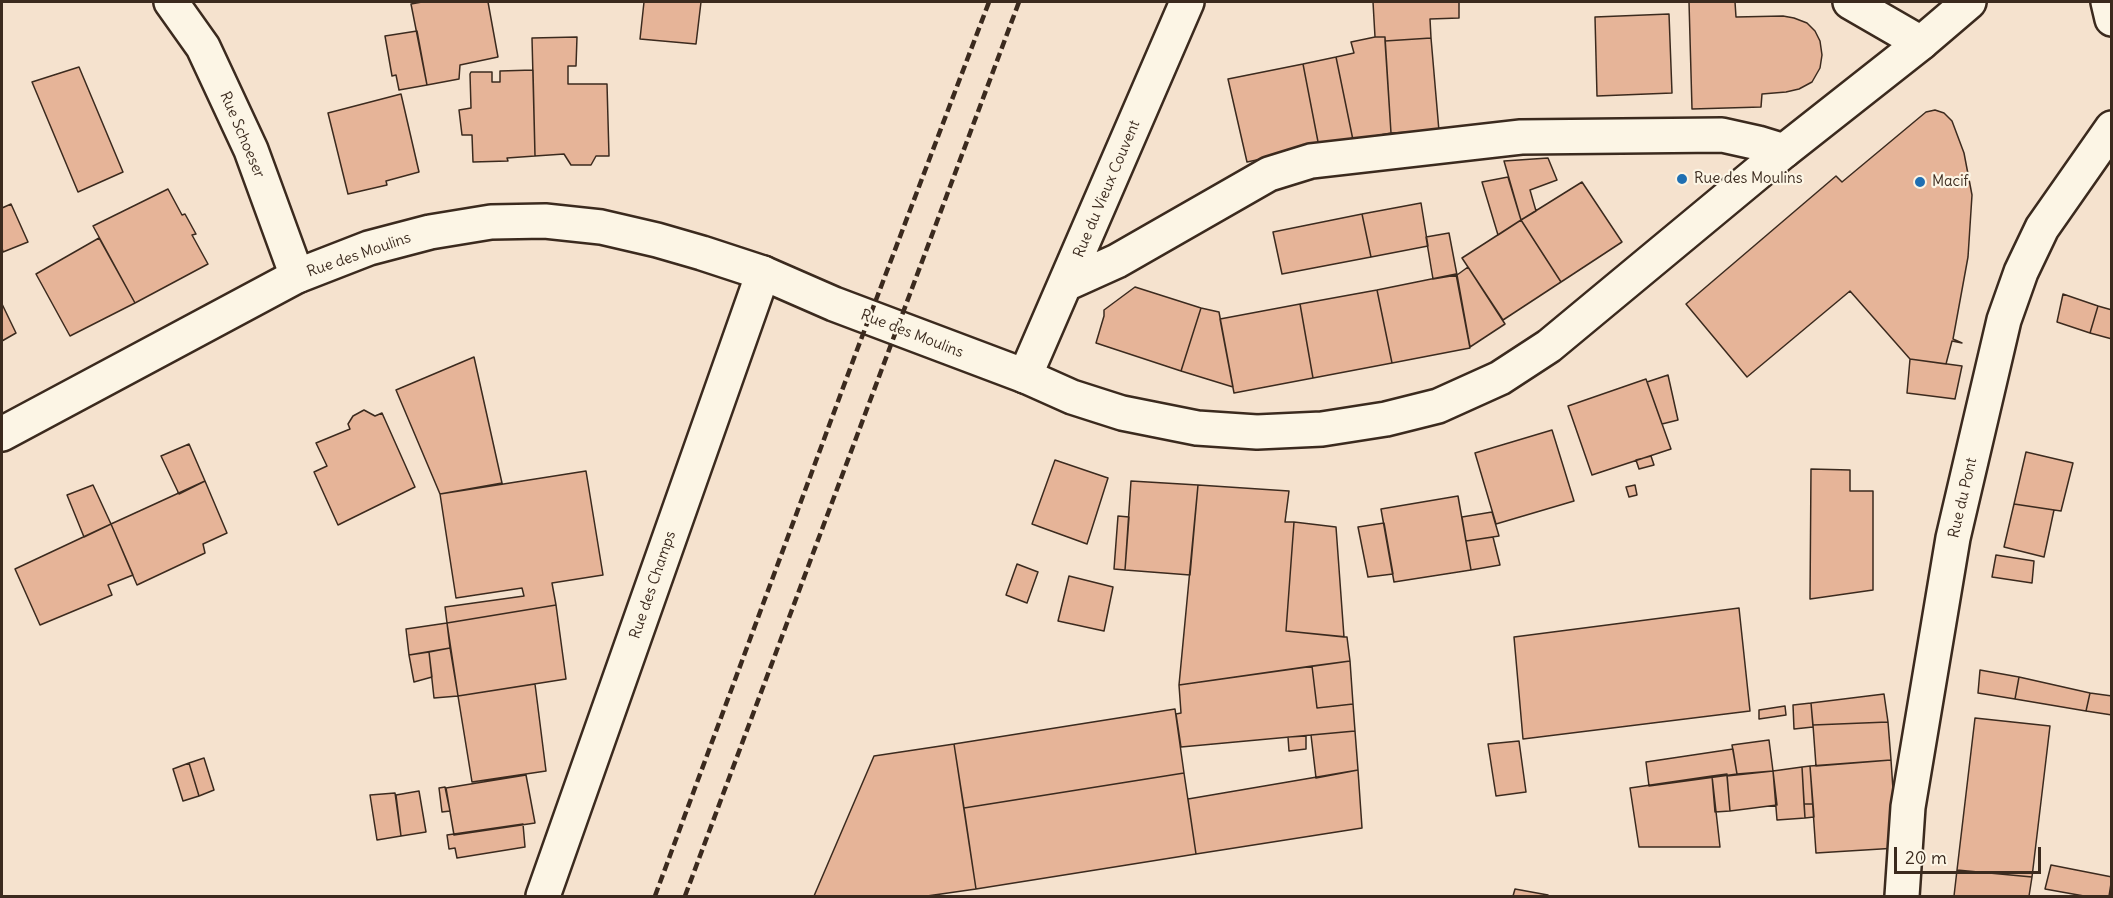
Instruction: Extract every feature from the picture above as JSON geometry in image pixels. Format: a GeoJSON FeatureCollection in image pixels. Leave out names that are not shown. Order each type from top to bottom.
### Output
{"type":"FeatureCollection","features":[{"type":"Feature","properties":{"kind":"street","name":"Rue Schoeser"},"geometry":{"type":"LineString","coordinates":[[171,2],[203,47],[251,150],[297,276]]}},
{"type":"Feature","properties":{"kind":"street","name":"Rue du Vieux Couvent"},"geometry":{"type":"LineString","coordinates":[[1025,376],[1187,2]]}},
{"type":"Feature","properties":{"kind":"street"},"geometry":{"type":"LineString","coordinates":[[1850,2],[1921,43]]}},
{"type":"Feature","properties":{"kind":"street","name":"Rue des Moulins"},"geometry":{"type":"LineString","coordinates":[[2,434],[297,276],[369,248],[430,232],[490,222],[545,221],[601,227],[657,240],[763,273],[834,304],[1025,376],[1072,397],[1122,413],[1197,428],[1257,432],[1322,429],[1386,419],[1438,406],[1500,378],[1549,346],[1969,2]]}},
{"type":"Feature","properties":{"kind":"street"},"geometry":{"type":"LineString","coordinates":[[2108,2],[2112,19]]}},
{"type":"Feature","properties":{"kind":"street","name":"Rue du Pont"},"geometry":{"type":"LineString","coordinates":[[1902,897],[1908,807],[1953,538],[2004,320],[2021,272],[2042,228],[2112,128]]}},
{"type":"Feature","properties":{"kind":"street"},"geometry":{"type":"LineString","coordinates":[[1066,284],[1117,261],[1269,174],[1311,161],[1521,136],[1722,135],[1758,143],[1784,152]]}},
{"type":"Feature","properties":{"kind":"street","name":"Rue des Champs"},"geometry":{"type":"LineString","coordinates":[[543,897],[763,273]]}},
{"type":"Feature","properties":{"kind":"building"},"geometry":{"type":"Polygon","coordinates":[[[488,2],[498,57],[460,65],[459,79],[427,85],[411,4],[488,2]]]}},
{"type":"Feature","properties":{"kind":"building"},"geometry":{"type":"Polygon","coordinates":[[[644,2],[701,2],[696,44],[640,39],[644,2]]]}},
{"type":"Feature","properties":{"kind":"building"},"geometry":{"type":"Polygon","coordinates":[[[1373,2],[1459,2],[1459,18],[1430,19],[1431,38],[1385,41],[1385,37],[1375,37],[1373,2]]]}},
{"type":"Feature","properties":{"kind":"building"},"geometry":{"type":"Polygon","coordinates":[[[1689,2],[1735,2],[1736,17],[1783,16],[1807,23],[1815,31],[1820,41],[1822,55],[1820,68],[1812,82],[1799,89],[1762,94],[1761,107],[1692,109],[1689,2]]]}},
{"type":"Feature","properties":{"kind":"building"},"geometry":{"type":"Polygon","coordinates":[[[1669,14],[1672,93],[1597,96],[1595,17],[1669,14]]]}},
{"type":"Feature","properties":{"kind":"building"},"geometry":{"type":"Polygon","coordinates":[[[417,31],[427,85],[399,90],[396,75],[392,76],[385,36],[417,31]]]}},
{"type":"Feature","properties":{"kind":"building"},"geometry":{"type":"Polygon","coordinates":[[[577,37],[576,66],[568,66],[568,84],[607,84],[609,156],[596,156],[591,165],[571,165],[564,154],[535,156],[532,38],[577,37]]]}},
{"type":"Feature","properties":{"kind":"building"},"geometry":{"type":"Polygon","coordinates":[[[1385,37],[1391,133],[1353,140],[1336,57],[1354,53],[1351,42],[1385,37]]]}},
{"type":"Feature","properties":{"kind":"building"},"geometry":{"type":"Polygon","coordinates":[[[1431,38],[1439,131],[1391,133],[1385,41],[1431,38]]]}},
{"type":"Feature","properties":{"kind":"building"},"geometry":{"type":"Polygon","coordinates":[[[1336,57],[1353,140],[1319,147],[1303,64],[1336,57]]]}},
{"type":"Feature","properties":{"kind":"building"},"geometry":{"type":"Polygon","coordinates":[[[1303,64],[1319,147],[1247,162],[1228,79],[1303,64]]]}},
{"type":"Feature","properties":{"kind":"building"},"geometry":{"type":"Polygon","coordinates":[[[79,67],[123,172],[78,192],[32,82],[79,67]]]}},
{"type":"Feature","properties":{"kind":"building"},"geometry":{"type":"Polygon","coordinates":[[[533,70],[535,156],[507,158],[508,161],[473,162],[472,135],[462,135],[459,110],[471,108],[471,72],[492,72],[492,82],[500,82],[500,71],[533,70]]]}},
{"type":"Feature","properties":{"kind":"building"},"geometry":{"type":"Polygon","coordinates":[[[401,94],[419,172],[386,181],[387,185],[348,194],[328,113],[401,94]]]}},
{"type":"Feature","properties":{"kind":"building"},"geometry":{"type":"Polygon","coordinates":[[[1935,110],[1944,113],[1952,121],[1964,153],[1972,195],[1968,257],[1953,339],[1962,343],[1952,341],[1946,364],[1910,359],[1850,291],[1747,377],[1686,304],[1836,176],[1842,182],[1926,112],[1935,110]]]}},
{"type":"Feature","properties":{"kind":"building"},"geometry":{"type":"Polygon","coordinates":[[[1548,158],[1557,180],[1530,190],[1536,211],[1521,220],[1504,161],[1548,158]]]}},
{"type":"Feature","properties":{"kind":"building"},"geometry":{"type":"Polygon","coordinates":[[[1508,177],[1521,220],[1498,235],[1482,182],[1508,177]]]}},
{"type":"Feature","properties":{"kind":"building"},"geometry":{"type":"Polygon","coordinates":[[[1582,182],[1622,242],[1561,282],[1521,220],[1582,182]]]}},
{"type":"Feature","properties":{"kind":"building"},"geometry":{"type":"Polygon","coordinates":[[[168,189],[182,215],[185,214],[196,234],[192,235],[208,264],[135,303],[93,226],[168,189]]]}},
{"type":"Feature","properties":{"kind":"building"},"geometry":{"type":"Polygon","coordinates":[[[1421,203],[1428,246],[1371,257],[1362,214],[1421,203]]]}},
{"type":"Feature","properties":{"kind":"building"},"geometry":{"type":"Polygon","coordinates":[[[11,204],[28,242],[3,252],[2,208],[11,204]]]}},
{"type":"Feature","properties":{"kind":"building"},"geometry":{"type":"Polygon","coordinates":[[[1362,214],[1371,257],[1282,274],[1273,232],[1362,214]]]}},
{"type":"Feature","properties":{"kind":"building"},"geometry":{"type":"Polygon","coordinates":[[[1521,220],[1561,282],[1503,320],[1462,258],[1521,220]]]}},
{"type":"Feature","properties":{"kind":"building"},"geometry":{"type":"Polygon","coordinates":[[[1449,233],[1457,275],[1433,279],[1426,237],[1449,233]]]}},
{"type":"Feature","properties":{"kind":"building"},"geometry":{"type":"Polygon","coordinates":[[[99,238],[135,303],[70,336],[36,274],[99,238]]]}},
{"type":"Feature","properties":{"kind":"building"},"geometry":{"type":"Polygon","coordinates":[[[1468,267],[1505,324],[1470,347],[1457,275],[1468,267]]]}},
{"type":"Feature","properties":{"kind":"building"},"geometry":{"type":"Polygon","coordinates":[[[1456,274],[1470,348],[1392,363],[1377,290],[1456,274]]]}},
{"type":"Feature","properties":{"kind":"building"},"geometry":{"type":"Polygon","coordinates":[[[1135,287],[1201,308],[1181,371],[1096,343],[1104,310],[1135,287]]]}},
{"type":"Feature","properties":{"kind":"building"},"geometry":{"type":"Polygon","coordinates":[[[1377,290],[1392,363],[1313,378],[1300,304],[1377,290]]]}},
{"type":"Feature","properties":{"kind":"building"},"geometry":{"type":"Polygon","coordinates":[[[2063,294],[2098,306],[2090,333],[2057,322],[2063,294]]]}},
{"type":"Feature","properties":{"kind":"building"},"geometry":{"type":"Polygon","coordinates":[[[2,304],[16,333],[2,341],[2,304]]]}},
{"type":"Feature","properties":{"kind":"building"},"geometry":{"type":"Polygon","coordinates":[[[1300,304],[1313,378],[1234,393],[1220,319],[1300,304]]]}},
{"type":"Feature","properties":{"kind":"building"},"geometry":{"type":"Polygon","coordinates":[[[2098,306],[2112,310],[2112,339],[2090,333],[2098,306]]]}},
{"type":"Feature","properties":{"kind":"building"},"geometry":{"type":"Polygon","coordinates":[[[1201,308],[1219,312],[1233,387],[1181,371],[1201,308]]]}},
{"type":"Feature","properties":{"kind":"building"},"geometry":{"type":"Polygon","coordinates":[[[474,357],[502,483],[440,494],[396,390],[474,357]]]}},
{"type":"Feature","properties":{"kind":"building"},"geometry":{"type":"Polygon","coordinates":[[[1910,359],[1962,366],[1955,399],[1907,393],[1910,359]]]}},
{"type":"Feature","properties":{"kind":"building"},"geometry":{"type":"Polygon","coordinates":[[[1668,375],[1678,420],[1662,424],[1647,382],[1668,375]]]}},
{"type":"Feature","properties":{"kind":"building"},"geometry":{"type":"Polygon","coordinates":[[[1646,379],[1671,449],[1592,475],[1568,406],[1646,379]]]}},
{"type":"Feature","properties":{"kind":"building"},"geometry":{"type":"Polygon","coordinates":[[[364,410],[375,416],[382,413],[415,487],[338,525],[314,472],[327,466],[316,443],[350,429],[348,424],[353,416],[364,410]]]}},
{"type":"Feature","properties":{"kind":"building"},"geometry":{"type":"Polygon","coordinates":[[[1552,430],[1574,501],[1496,524],[1475,453],[1552,430]]]}},
{"type":"Feature","properties":{"kind":"building"},"geometry":{"type":"Polygon","coordinates":[[[189,444],[205,481],[179,494],[161,456],[189,444]]]}},
{"type":"Feature","properties":{"kind":"building"},"geometry":{"type":"Polygon","coordinates":[[[2026,452],[2073,463],[2061,511],[2014,504],[2026,452]]]}},
{"type":"Feature","properties":{"kind":"building"},"geometry":{"type":"Polygon","coordinates":[[[1651,456],[1654,465],[1639,469],[1636,460],[1651,456]]]}},
{"type":"Feature","properties":{"kind":"building"},"geometry":{"type":"Polygon","coordinates":[[[1055,460],[1108,478],[1087,544],[1032,524],[1055,460]]]}},
{"type":"Feature","properties":{"kind":"building"},"geometry":{"type":"Polygon","coordinates":[[[1811,469],[1850,470],[1850,491],[1873,491],[1873,590],[1810,599],[1811,469]]]}},
{"type":"Feature","properties":{"kind":"building"},"geometry":{"type":"Polygon","coordinates":[[[586,471],[603,575],[552,583],[556,605],[447,623],[445,607],[524,596],[522,588],[456,598],[440,494],[586,471]]]}},
{"type":"Feature","properties":{"kind":"building"},"geometry":{"type":"Polygon","coordinates":[[[205,481],[227,533],[203,544],[205,553],[137,585],[111,524],[205,481]]]}},
{"type":"Feature","properties":{"kind":"building"},"geometry":{"type":"Polygon","coordinates":[[[1131,481],[1198,485],[1190,575],[1125,570],[1131,481]]]}},
{"type":"Feature","properties":{"kind":"building"},"geometry":{"type":"Polygon","coordinates":[[[93,485],[111,524],[84,537],[67,495],[93,485]]]}},
{"type":"Feature","properties":{"kind":"building"},"geometry":{"type":"Polygon","coordinates":[[[1198,485],[1289,491],[1285,522],[1294,522],[1286,631],[1347,637],[1350,661],[1179,685],[1198,485]]]}},
{"type":"Feature","properties":{"kind":"building"},"geometry":{"type":"Polygon","coordinates":[[[1635,485],[1637,495],[1629,497],[1626,487],[1635,485]]]}},
{"type":"Feature","properties":{"kind":"building"},"geometry":{"type":"Polygon","coordinates":[[[1458,496],[1471,570],[1394,582],[1381,509],[1458,496]]]}},
{"type":"Feature","properties":{"kind":"building"},"geometry":{"type":"Polygon","coordinates":[[[2014,504],[2054,510],[2044,557],[2004,547],[2014,504]]]}},
{"type":"Feature","properties":{"kind":"building"},"geometry":{"type":"Polygon","coordinates":[[[1492,512],[1499,536],[1466,541],[1462,517],[1492,512]]]}},
{"type":"Feature","properties":{"kind":"building"},"geometry":{"type":"Polygon","coordinates":[[[1118,516],[1129,517],[1125,570],[1114,569],[1118,516]]]}},
{"type":"Feature","properties":{"kind":"building"},"geometry":{"type":"Polygon","coordinates":[[[1294,522],[1336,527],[1344,637],[1286,631],[1294,522]]]}},
{"type":"Feature","properties":{"kind":"building"},"geometry":{"type":"Polygon","coordinates":[[[1384,523],[1393,574],[1368,577],[1358,527],[1384,523]]]}},
{"type":"Feature","properties":{"kind":"building"},"geometry":{"type":"Polygon","coordinates":[[[111,524],[133,575],[108,585],[112,595],[40,625],[15,569],[111,524]]]}},
{"type":"Feature","properties":{"kind":"building"},"geometry":{"type":"Polygon","coordinates":[[[1493,537],[1500,565],[1471,570],[1466,541],[1493,537]]]}},
{"type":"Feature","properties":{"kind":"building"},"geometry":{"type":"Polygon","coordinates":[[[1996,555],[2034,561],[2032,583],[1992,577],[1996,555]]]}},
{"type":"Feature","properties":{"kind":"building"},"geometry":{"type":"Polygon","coordinates":[[[1017,564],[1038,572],[1027,603],[1006,595],[1017,564]]]}},
{"type":"Feature","properties":{"kind":"building"},"geometry":{"type":"Polygon","coordinates":[[[1069,576],[1113,587],[1104,631],[1058,621],[1069,576]]]}},
{"type":"Feature","properties":{"kind":"building"},"geometry":{"type":"Polygon","coordinates":[[[556,605],[566,679],[458,696],[447,623],[556,605]]]}},
{"type":"Feature","properties":{"kind":"building"},"geometry":{"type":"Polygon","coordinates":[[[1739,608],[1750,711],[1523,739],[1514,637],[1739,608]]]}},
{"type":"Feature","properties":{"kind":"building"},"geometry":{"type":"Polygon","coordinates":[[[447,623],[450,648],[409,655],[406,629],[447,623]]]}},
{"type":"Feature","properties":{"kind":"building"},"geometry":{"type":"Polygon","coordinates":[[[450,648],[458,696],[434,698],[429,652],[450,648]]]}},
{"type":"Feature","properties":{"kind":"building"},"geometry":{"type":"Polygon","coordinates":[[[429,652],[432,677],[414,682],[409,655],[429,652]]]}},
{"type":"Feature","properties":{"kind":"building"},"geometry":{"type":"Polygon","coordinates":[[[1350,661],[1353,704],[1317,708],[1312,666],[1350,661]]]}},
{"type":"Feature","properties":{"kind":"building"},"geometry":{"type":"Polygon","coordinates":[[[1312,666],[1317,708],[1353,704],[1355,731],[1181,747],[1176,714],[1181,713],[1179,685],[1312,666]]]}},
{"type":"Feature","properties":{"kind":"building"},"geometry":{"type":"Polygon","coordinates":[[[1980,670],[2019,677],[2015,699],[1978,693],[1980,670]]]}},
{"type":"Feature","properties":{"kind":"building"},"geometry":{"type":"Polygon","coordinates":[[[2019,677],[2090,693],[2086,711],[2015,699],[2019,677]]]}},
{"type":"Feature","properties":{"kind":"building"},"geometry":{"type":"Polygon","coordinates":[[[535,684],[546,771],[472,782],[458,696],[535,684]]]}},
{"type":"Feature","properties":{"kind":"building"},"geometry":{"type":"Polygon","coordinates":[[[2090,693],[2112,696],[2112,715],[2086,711],[2090,693]]]}},
{"type":"Feature","properties":{"kind":"building"},"geometry":{"type":"Polygon","coordinates":[[[1884,694],[1888,722],[1813,725],[1811,703],[1884,694]]]}},
{"type":"Feature","properties":{"kind":"building"},"geometry":{"type":"Polygon","coordinates":[[[1811,703],[1813,727],[1794,729],[1793,705],[1811,703]]]}},
{"type":"Feature","properties":{"kind":"building"},"geometry":{"type":"Polygon","coordinates":[[[1785,706],[1786,715],[1759,719],[1759,710],[1785,706]]]}},
{"type":"Feature","properties":{"kind":"building"},"geometry":{"type":"Polygon","coordinates":[[[1175,709],[1184,773],[964,808],[954,744],[1175,709]]]}},
{"type":"Feature","properties":{"kind":"building"},"geometry":{"type":"Polygon","coordinates":[[[1975,718],[2050,726],[2032,877],[1957,870],[1975,718]]]}},
{"type":"Feature","properties":{"kind":"building"},"geometry":{"type":"Polygon","coordinates":[[[1888,722],[1891,760],[1816,766],[1813,725],[1888,722]]]}},
{"type":"Feature","properties":{"kind":"building"},"geometry":{"type":"Polygon","coordinates":[[[1355,731],[1358,770],[1316,778],[1311,735],[1355,731]]]}},
{"type":"Feature","properties":{"kind":"building"},"geometry":{"type":"Polygon","coordinates":[[[1306,736],[1306,749],[1289,751],[1288,737],[1306,736]]]}},
{"type":"Feature","properties":{"kind":"building"},"geometry":{"type":"Polygon","coordinates":[[[1769,740],[1773,771],[1737,774],[1732,745],[1769,740]]]}},
{"type":"Feature","properties":{"kind":"building"},"geometry":{"type":"Polygon","coordinates":[[[1519,741],[1526,792],[1496,796],[1488,744],[1519,741]]]}},
{"type":"Feature","properties":{"kind":"building"},"geometry":{"type":"Polygon","coordinates":[[[954,744],[976,889],[927,896],[814,896],[874,756],[954,744]]]}},
{"type":"Feature","properties":{"kind":"building"},"geometry":{"type":"Polygon","coordinates":[[[1733,749],[1737,774],[1649,786],[1646,762],[1733,749]]]}},
{"type":"Feature","properties":{"kind":"building"},"geometry":{"type":"Polygon","coordinates":[[[204,758],[214,790],[199,796],[189,763],[204,758]]]}},
{"type":"Feature","properties":{"kind":"building"},"geometry":{"type":"Polygon","coordinates":[[[1891,760],[1897,848],[1816,853],[1810,766],[1891,760]]]}},
{"type":"Feature","properties":{"kind":"building"},"geometry":{"type":"Polygon","coordinates":[[[189,763],[199,796],[183,801],[173,769],[189,763]]]}},
{"type":"Feature","properties":{"kind":"building"},"geometry":{"type":"Polygon","coordinates":[[[1810,766],[1813,804],[1804,804],[1802,767],[1810,766]]]}},
{"type":"Feature","properties":{"kind":"building"},"geometry":{"type":"Polygon","coordinates":[[[1802,767],[1805,818],[1777,820],[1773,771],[1802,767]]]}},
{"type":"Feature","properties":{"kind":"building"},"geometry":{"type":"Polygon","coordinates":[[[1358,770],[1362,828],[1196,854],[1188,799],[1358,770]]]}},
{"type":"Feature","properties":{"kind":"building"},"geometry":{"type":"Polygon","coordinates":[[[1773,771],[1777,805],[1730,811],[1727,776],[1773,771]]]}},
{"type":"Feature","properties":{"kind":"building"},"geometry":{"type":"Polygon","coordinates":[[[1184,773],[1196,854],[976,889],[964,808],[1184,773]]]}},
{"type":"Feature","properties":{"kind":"building"},"geometry":{"type":"Polygon","coordinates":[[[1727,774],[1730,811],[1715,812],[1712,776],[1727,774]]]}},
{"type":"Feature","properties":{"kind":"building"},"geometry":{"type":"Polygon","coordinates":[[[526,775],[535,823],[454,835],[446,788],[526,775]]]}},
{"type":"Feature","properties":{"kind":"building"},"geometry":{"type":"Polygon","coordinates":[[[1712,776],[1720,847],[1639,847],[1630,788],[1712,776]]]}},
{"type":"Feature","properties":{"kind":"building"},"geometry":{"type":"Polygon","coordinates":[[[445,787],[450,811],[442,812],[439,788],[445,787]]]}},
{"type":"Feature","properties":{"kind":"building"},"geometry":{"type":"Polygon","coordinates":[[[419,791],[426,832],[401,836],[396,795],[419,791]]]}},
{"type":"Feature","properties":{"kind":"building"},"geometry":{"type":"Polygon","coordinates":[[[395,793],[401,836],[377,840],[370,795],[395,793]]]}},
{"type":"Feature","properties":{"kind":"building"},"geometry":{"type":"Polygon","coordinates":[[[1804,804],[1813,804],[1814,817],[1805,818],[1804,804]]]}},
{"type":"Feature","properties":{"kind":"building"},"geometry":{"type":"Polygon","coordinates":[[[523,824],[525,847],[457,858],[455,848],[449,849],[447,835],[523,824]]]}},
{"type":"Feature","properties":{"kind":"building"},"geometry":{"type":"Polygon","coordinates":[[[2051,865],[2112,877],[2109,896],[2084,896],[2045,889],[2051,865]]]}},
{"type":"Feature","properties":{"kind":"building"},"geometry":{"type":"Polygon","coordinates":[[[1957,870],[2032,877],[2029,896],[1954,896],[1957,870]]]}},
{"type":"Feature","properties":{"kind":"building"},"geometry":{"type":"Polygon","coordinates":[[[1515,889],[1548,895],[1513,896],[1515,889]]]}},
{"type":"Feature","properties":{"kind":"railway"},"geometry":{"type":"LineString","coordinates":[[655,896],[857,350],[989,2]]}},
{"type":"Feature","properties":{"kind":"railway"},"geometry":{"type":"LineString","coordinates":[[685,896],[1019,2]]}},
{"type":"Feature","properties":{"kind":"place","name":"Rue des Moulins"},"geometry":{"type":"Point","coordinates":[1682,179]}},
{"type":"Feature","properties":{"kind":"place","name":"Macif"},"geometry":{"type":"Point","coordinates":[1920,182]}}]}
